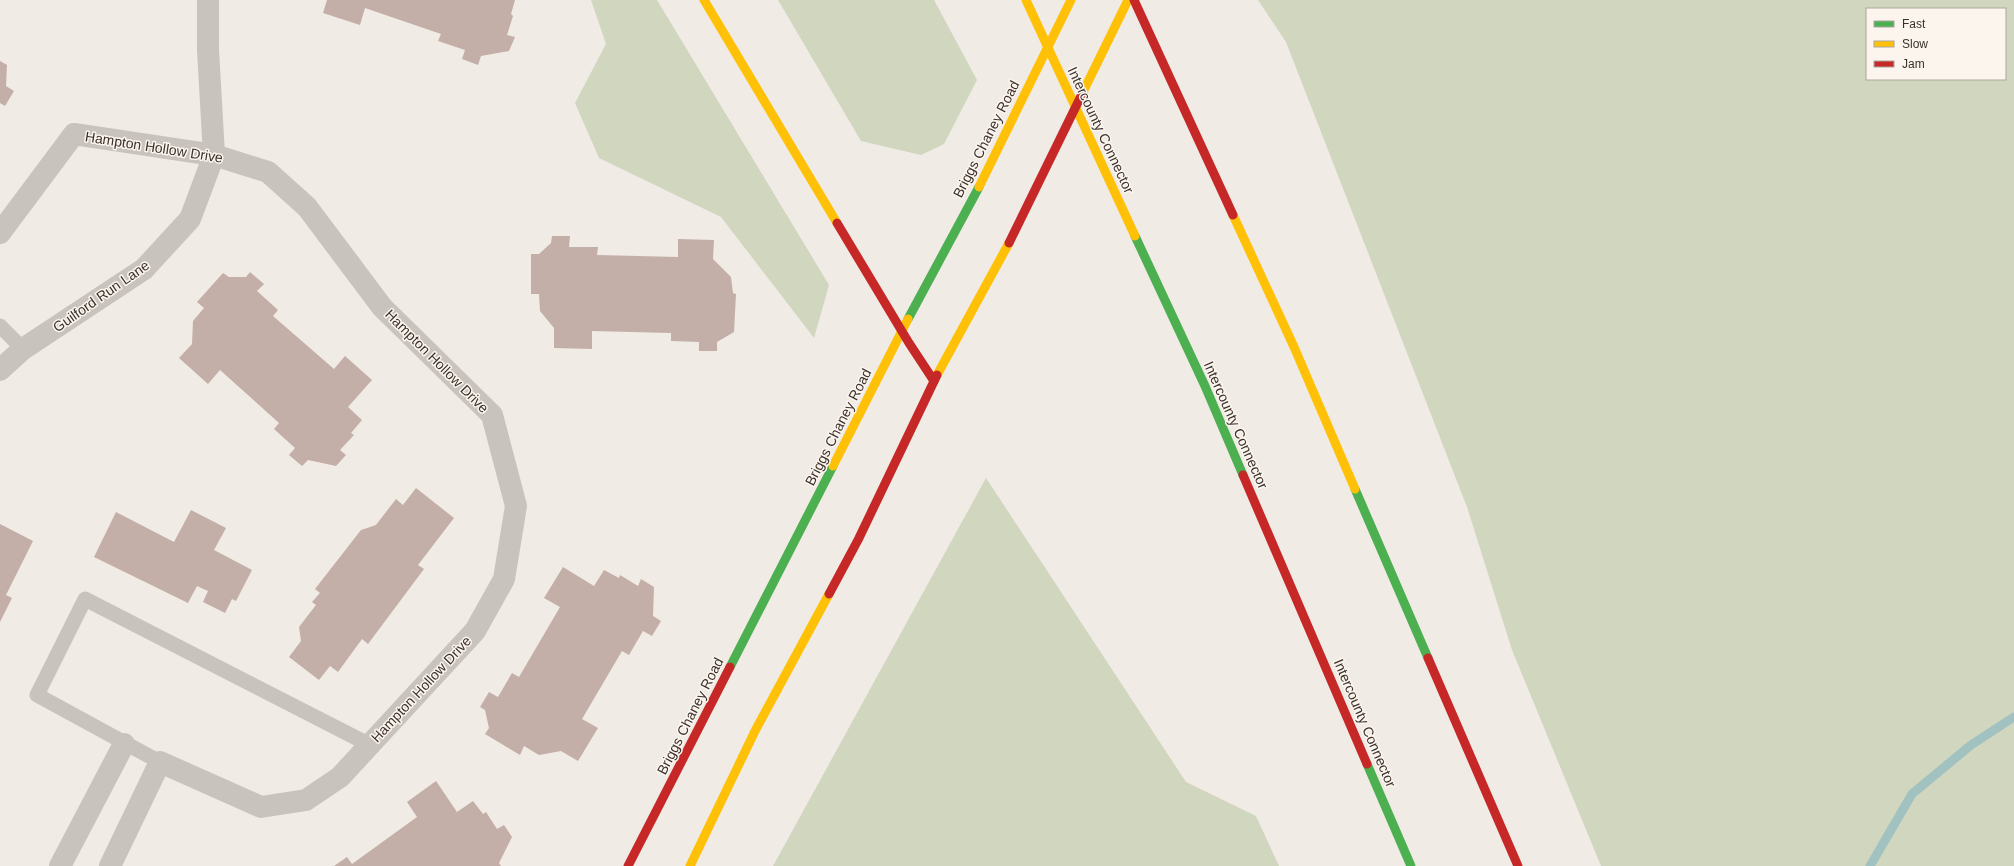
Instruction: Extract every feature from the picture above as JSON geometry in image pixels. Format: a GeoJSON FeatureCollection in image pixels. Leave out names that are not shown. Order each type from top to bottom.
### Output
{"type":"FeatureCollection","features":[{"type":"Feature","properties":{"kind":"main road"},"geometry":{"type":"LineString","coordinates":[[704,0],[902,331],[934,381]]}},
{"type":"Feature","properties":{"kind":"main road","name":"Intercounty Connector"},"geometry":{"type":"LineString","coordinates":[[1026,0],[1205,386],[1411,866]]}},
{"type":"Feature","properties":{"kind":"main road","name":"Briggs Chaney Road"},"geometry":{"type":"LineString","coordinates":[[628,866],[902,331],[978,187],[1071,0]]}},
{"type":"Feature","properties":{"kind":"main road"},"geometry":{"type":"LineString","coordinates":[[690,866],[755,732],[859,538],[934,381],[1009,243],[1128,0]]}},
{"type":"Feature","properties":{"kind":"main road"},"geometry":{"type":"LineString","coordinates":[[1134,0],[1294,347],[1518,866]]}},
{"type":"Feature","properties":{"kind":"street","name":"Guilford Run Lane"},"geometry":{"type":"LineString","coordinates":[[0,370],[23,349],[144,269],[190,219],[214,155],[208,50],[208,0]]}},
{"type":"Feature","properties":{"kind":"street","name":"Hampton Hollow Drive"},"geometry":{"type":"LineString","coordinates":[[0,233],[74,134],[214,155],[268,172],[301,202],[382,306],[492,415],[516,506],[504,579],[475,631],[340,777],[306,800],[261,807],[160,762]]}},
{"type":"Feature","properties":{"kind":"street"},"geometry":{"type":"LineString","coordinates":[[60,866],[124,744]]}},
{"type":"Feature","properties":{"kind":"street"},"geometry":{"type":"LineString","coordinates":[[110,866],[160,762]]}},
{"type":"Feature","properties":{"kind":"lane"},"geometry":{"type":"LineString","coordinates":[[0,326],[23,349]]}},
{"type":"Feature","properties":{"kind":"lane"},"geometry":{"type":"LineString","coordinates":[[160,762],[124,744],[37,695],[85,599],[370,745]]}},
{"type":"Feature","properties":{"kind":"green space"},"geometry":{"type":"Polygon","coordinates":[[[591,0],[657,0],[829,285],[814,338],[721,217],[599,158],[575,103],[606,44],[591,0]]]}},
{"type":"Feature","properties":{"kind":"green space"},"geometry":{"type":"Polygon","coordinates":[[[778,0],[934,0],[977,80],[944,144],[921,155],[861,141],[778,0]]]}},
{"type":"Feature","properties":{"kind":"green space"},"geometry":{"type":"Polygon","coordinates":[[[1258,0],[2014,0],[2014,866],[1601,866],[1512,650],[1467,507],[1286,42],[1258,0]]]}},
{"type":"Feature","properties":{"kind":"green space"},"geometry":{"type":"Polygon","coordinates":[[[986,478],[1186,782],[1256,816],[1279,866],[773,866],[986,478]]]}},
{"type":"Feature","properties":{"kind":"building"},"geometry":{"type":"Polygon","coordinates":[[[327,0],[515,0],[511,14],[513,16],[507,35],[515,37],[509,51],[481,56],[478,65],[462,59],[465,50],[438,41],[441,34],[365,8],[360,25],[323,13],[327,0]]]}},
{"type":"Feature","properties":{"kind":"building"},"geometry":{"type":"Polygon","coordinates":[[[0,61],[7,65],[6,86],[14,91],[5,106],[0,103],[0,61]]]}},
{"type":"Feature","properties":{"kind":"building"},"geometry":{"type":"Polygon","coordinates":[[[552,236],[570,236],[569,247],[598,247],[597,255],[678,257],[678,239],[714,240],[713,259],[731,277],[733,293],[736,294],[734,332],[717,342],[717,351],[699,351],[699,342],[671,341],[671,333],[592,331],[592,349],[554,348],[554,328],[540,311],[539,294],[531,294],[531,254],[539,254],[551,243],[552,236]]]}},
{"type":"Feature","properties":{"kind":"building"},"geometry":{"type":"Polygon","coordinates":[[[250,272],[264,284],[257,291],[278,310],[273,316],[334,369],[345,356],[372,380],[348,407],[362,420],[351,433],[354,435],[340,450],[346,455],[336,466],[308,460],[302,466],[289,455],[295,448],[274,429],[279,423],[220,370],[208,384],[179,358],[192,344],[193,321],[204,308],[197,302],[223,273],[229,277],[246,277],[250,272]]]}},
{"type":"Feature","properties":{"kind":"building"},"geometry":{"type":"Polygon","coordinates":[[[416,488],[454,518],[418,565],[424,569],[368,644],[362,639],[338,672],[330,666],[319,680],[289,657],[301,641],[299,627],[316,605],[312,602],[320,593],[315,589],[361,530],[376,525],[396,499],[403,505],[416,488]]]}},
{"type":"Feature","properties":{"kind":"building"},"geometry":{"type":"Polygon","coordinates":[[[191,510],[226,528],[214,550],[252,570],[236,601],[232,599],[225,613],[203,602],[208,591],[197,586],[188,603],[94,557],[116,512],[174,542],[191,510]]]}},
{"type":"Feature","properties":{"kind":"building"},"geometry":{"type":"Polygon","coordinates":[[[0,524],[33,541],[6,595],[12,598],[0,622],[0,524]]]}},
{"type":"Feature","properties":{"kind":"building"},"geometry":{"type":"Polygon","coordinates":[[[563,567],[594,586],[604,570],[619,578],[620,575],[638,586],[641,579],[654,587],[653,616],[661,621],[652,636],[643,631],[629,655],[622,651],[582,719],[598,728],[578,761],[561,751],[539,755],[524,746],[520,755],[485,734],[489,728],[485,710],[480,707],[489,692],[498,697],[512,673],[519,677],[560,607],[544,598],[563,567]]]}},
{"type":"Feature","properties":{"kind":"building"},"geometry":{"type":"Polygon","coordinates":[[[436,781],[457,812],[473,801],[483,814],[486,812],[497,829],[504,825],[512,837],[499,863],[501,866],[334,866],[347,857],[352,864],[417,817],[407,802],[436,781]]]}},
{"type":"Feature","properties":{"kind":"waterway"},"geometry":{"type":"LineString","coordinates":[[1870,866],[1912,794],[1971,745],[2014,717]]}},
{"type":"Feature","properties":{"kind":"traffic: fast"},"geometry":{"type":"LineString","coordinates":[[908,319],[979,187]]}},
{"type":"Feature","properties":{"kind":"traffic: fast"},"geometry":{"type":"LineString","coordinates":[[1135,236],[1205,386],[1243,475]]}},
{"type":"Feature","properties":{"kind":"traffic: fast"},"geometry":{"type":"LineString","coordinates":[[730,667],[833,466]]}},
{"type":"Feature","properties":{"kind":"traffic: fast"},"geometry":{"type":"LineString","coordinates":[[1355,489],[1428,658]]}},
{"type":"Feature","properties":{"kind":"traffic: fast"},"geometry":{"type":"LineString","coordinates":[[1367,764],[1411,866]]}},
{"type":"Feature","properties":{"kind":"traffic: slow"},"geometry":{"type":"LineString","coordinates":[[704,0],[837,223]]}},
{"type":"Feature","properties":{"kind":"traffic: slow"},"geometry":{"type":"LineString","coordinates":[[1026,0],[1135,236]]}},
{"type":"Feature","properties":{"kind":"traffic: slow"},"geometry":{"type":"LineString","coordinates":[[979,187],[1071,0]]}},
{"type":"Feature","properties":{"kind":"traffic: slow"},"geometry":{"type":"LineString","coordinates":[[1082,94],[1128,0]]}},
{"type":"Feature","properties":{"kind":"traffic: slow"},"geometry":{"type":"LineString","coordinates":[[1233,215],[1294,347],[1355,489]]}},
{"type":"Feature","properties":{"kind":"traffic: slow"},"geometry":{"type":"LineString","coordinates":[[937,375],[1009,243]]}},
{"type":"Feature","properties":{"kind":"traffic: slow"},"geometry":{"type":"LineString","coordinates":[[833,466],[908,319]]}},
{"type":"Feature","properties":{"kind":"traffic: slow"},"geometry":{"type":"LineString","coordinates":[[690,866],[755,731],[829,594]]}},
{"type":"Feature","properties":{"kind":"traffic: jam"},"geometry":{"type":"LineString","coordinates":[[1134,0],[1233,215]]}},
{"type":"Feature","properties":{"kind":"traffic: jam"},"geometry":{"type":"LineString","coordinates":[[1009,243],[1082,94]]}},
{"type":"Feature","properties":{"kind":"traffic: jam"},"geometry":{"type":"LineString","coordinates":[[837,223],[909,343],[934,381]]}},
{"type":"Feature","properties":{"kind":"traffic: jam"},"geometry":{"type":"LineString","coordinates":[[829,594],[859,538],[937,375]]}},
{"type":"Feature","properties":{"kind":"traffic: jam"},"geometry":{"type":"LineString","coordinates":[[1243,475],[1367,764]]}},
{"type":"Feature","properties":{"kind":"traffic: jam"},"geometry":{"type":"LineString","coordinates":[[1428,658],[1518,866]]}},
{"type":"Feature","properties":{"kind":"traffic: jam"},"geometry":{"type":"LineString","coordinates":[[628,866],[730,667]]}}]}
